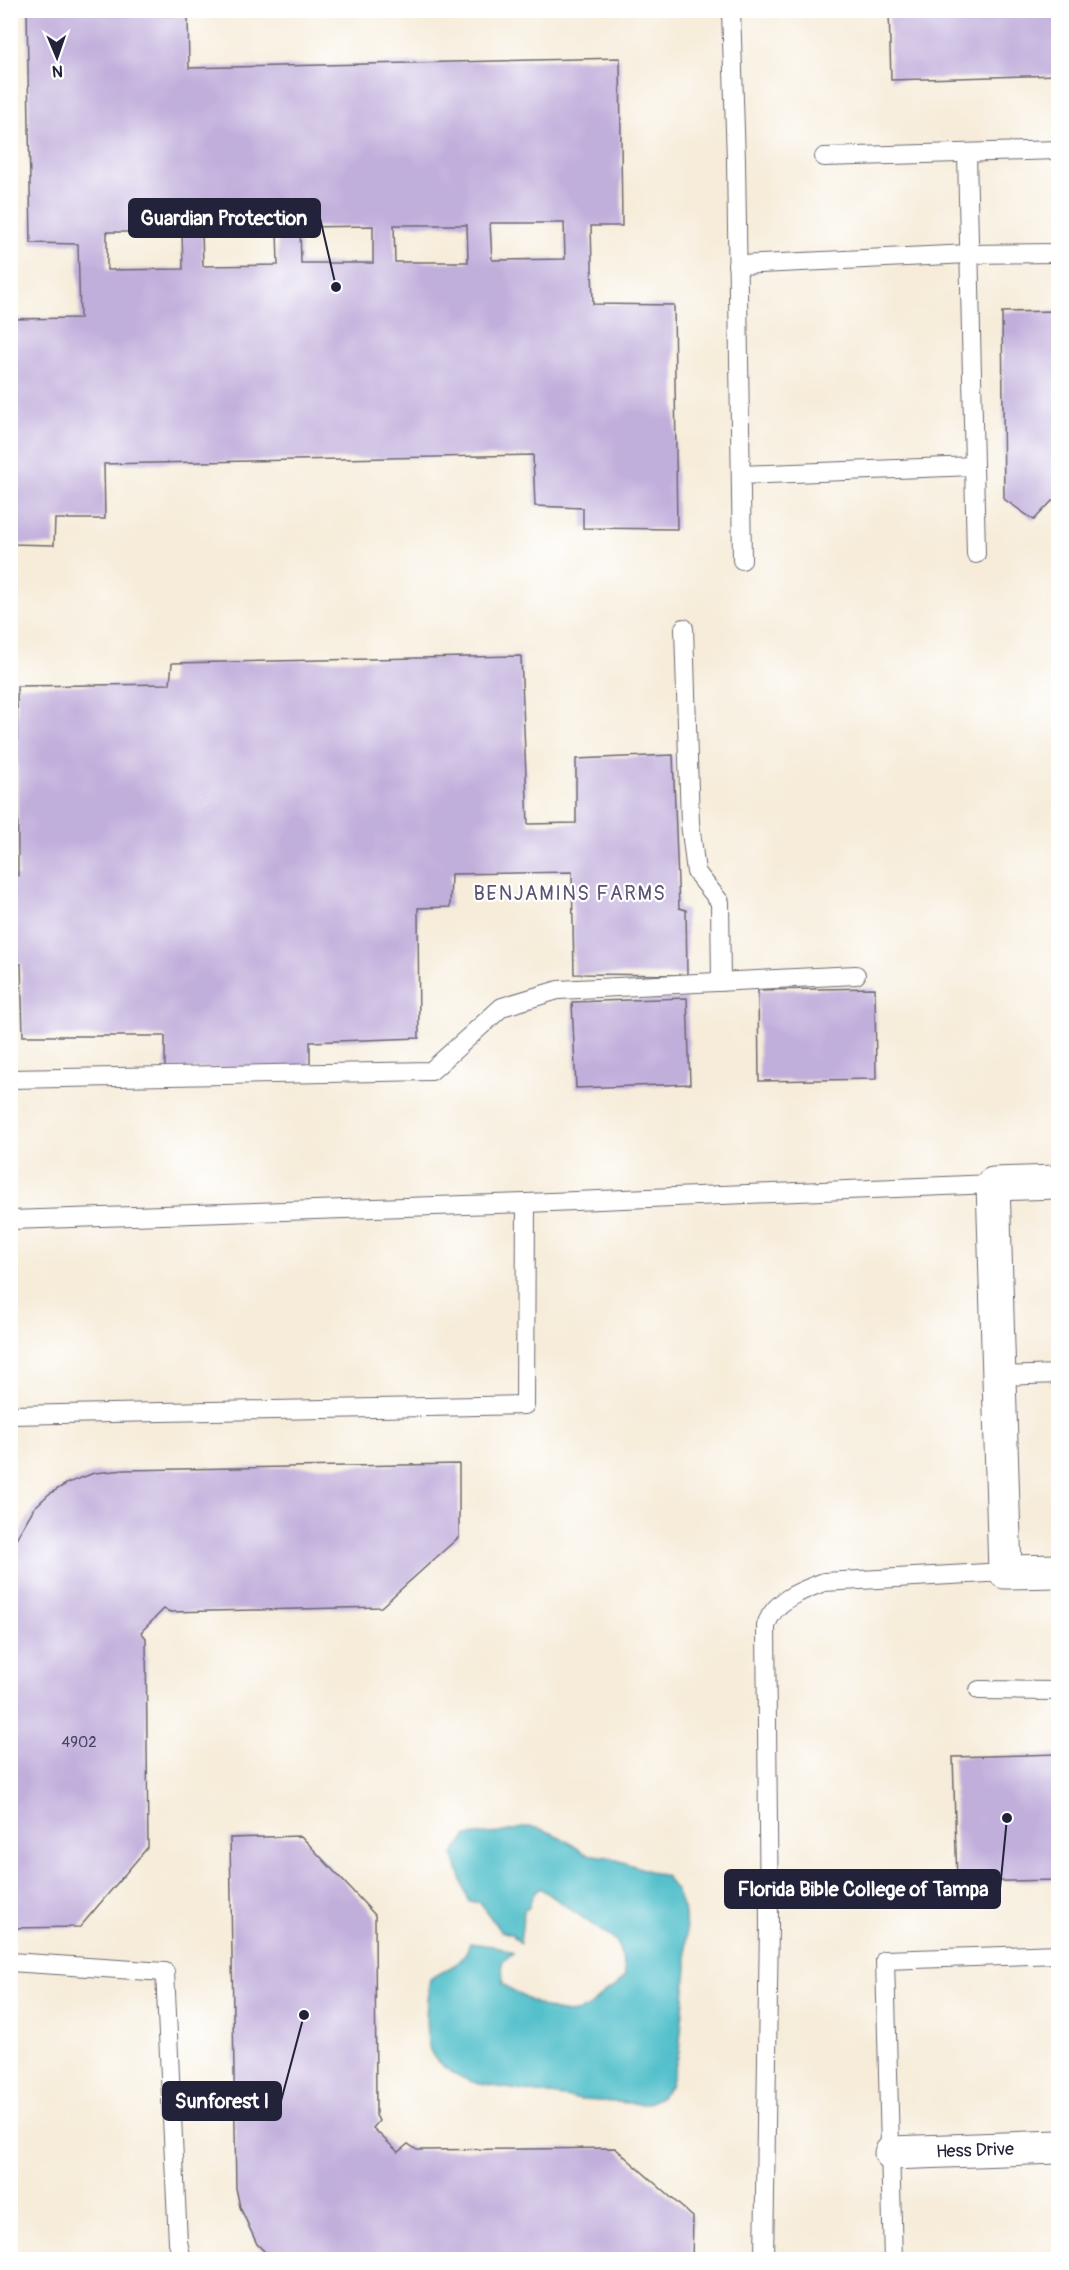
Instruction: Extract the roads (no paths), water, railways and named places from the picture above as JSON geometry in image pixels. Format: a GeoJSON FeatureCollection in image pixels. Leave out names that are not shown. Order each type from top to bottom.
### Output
{"type":"FeatureCollection","features":[{"type":"Feature","properties":{"kind":"street"},"geometry":{"type":"LineString","coordinates":[[1059,1182],[993,1184],[1005,1572],[1059,1571]]}},
{"type":"Feature","properties":{"kind":"street","name":"Hess Drive"},"geometry":{"type":"LineString","coordinates":[[891,2153],[1059,2147]]}},
{"type":"Feature","properties":{"kind":"lane"},"geometry":{"type":"LineString","coordinates":[[731,10],[742,560]]}},
{"type":"Feature","properties":{"kind":"lane"},"geometry":{"type":"LineString","coordinates":[[824,156],[1059,150]]}},
{"type":"Feature","properties":{"kind":"lane"},"geometry":{"type":"LineString","coordinates":[[967,153],[976,554]]}},
{"type":"Feature","properties":{"kind":"lane"},"geometry":{"type":"LineString","coordinates":[[737,265],[969,254],[1059,253]]}},
{"type":"Feature","properties":{"kind":"lane"},"geometry":{"type":"LineString","coordinates":[[741,475],[974,466]]}},
{"type":"Feature","properties":{"kind":"lane"},"geometry":{"type":"LineString","coordinates":[[684,628],[690,823],[696,872],[720,902],[721,982]]}},
{"type":"Feature","properties":{"kind":"lane"},"geometry":{"type":"LineString","coordinates":[[10,1079],[431,1071],[502,1007],[558,990],[856,975]]}},
{"type":"Feature","properties":{"kind":"lane"},"geometry":{"type":"LineString","coordinates":[[10,1220],[526,1203],[993,1184]]}},
{"type":"Feature","properties":{"kind":"lane"},"geometry":{"type":"LineString","coordinates":[[10,1415],[525,1405],[526,1203]]}},
{"type":"Feature","properties":{"kind":"lane"},"geometry":{"type":"LineString","coordinates":[[999,1376],[1059,1374]]}},
{"type":"Feature","properties":{"kind":"lane"},"geometry":{"type":"LineString","coordinates":[[764,2259],[769,1924],[766,1626],[769,1614],[799,1591],[824,1582],[1005,1572]]}},
{"type":"Feature","properties":{"kind":"lane"},"geometry":{"type":"LineString","coordinates":[[979,1690],[1059,1691]]}},
{"type":"Feature","properties":{"kind":"lane"},"geometry":{"type":"LineString","coordinates":[[893,2259],[885,1960],[1059,1954]]}},
{"type":"Feature","properties":{"kind":"lane"},"geometry":{"type":"LineString","coordinates":[[10,1962],[165,1972],[178,2242],[182,2259]]}},
{"type":"Feature","properties":{"kind":"water"},"geometry":{"type":"Polygon","coordinates":[[[527,1827],[538,1828],[560,1837],[586,1854],[608,1857],[666,1877],[677,1892],[685,1914],[687,1967],[679,2052],[670,2086],[660,2097],[646,2104],[583,2100],[480,2084],[444,2067],[430,2050],[426,2015],[430,1979],[459,1962],[470,1943],[500,1947],[513,1953],[502,1962],[503,1984],[534,2003],[557,2011],[568,2013],[590,2006],[605,1992],[616,1986],[625,1975],[617,1942],[540,1888],[532,1896],[529,1907],[524,1911],[520,1943],[512,1934],[500,1931],[480,1902],[469,1902],[453,1854],[467,1836],[500,1833],[527,1827]]]}},
{"type":"Feature","properties":{"kind":"place","name":"Guardian Protection"},"geometry":{"type":"Point","coordinates":[336,287]}},
{"type":"Feature","properties":{"kind":"place","name":"Florida Bible College of Tampa"},"geometry":{"type":"Point","coordinates":[1007,1818]}},
{"type":"Feature","properties":{"kind":"place","name":"Sunforest I"},"geometry":{"type":"Point","coordinates":[304,2015]}},
{"type":"Feature","properties":{"kind":"district","name":"BENJAMINS FARMS"},"geometry":{"type":"Point","coordinates":[570,893]}}]}
